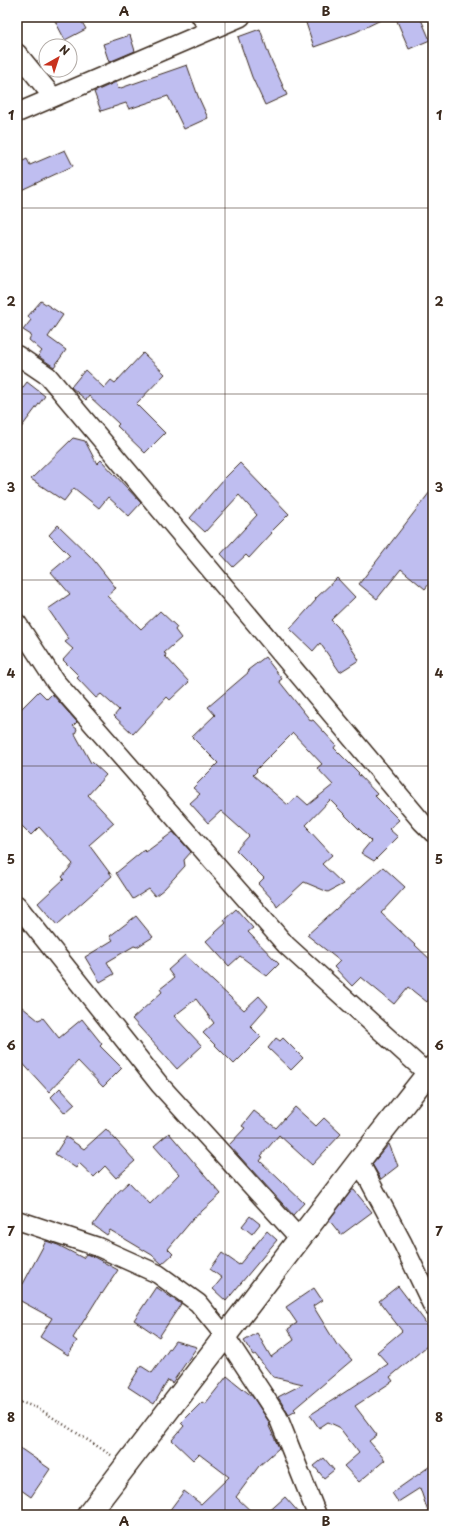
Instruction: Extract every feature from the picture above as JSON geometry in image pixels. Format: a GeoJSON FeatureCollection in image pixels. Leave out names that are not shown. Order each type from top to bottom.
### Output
{"type":"FeatureCollection","features":[{"type":"Feature","properties":{"kind":"street"},"geometry":{"type":"LineString","coordinates":[[17,113],[207,23],[241,17]]}},
{"type":"Feature","properties":{"kind":"street"},"geometry":{"type":"LineString","coordinates":[[17,53],[53,97]]}},
{"type":"Feature","properties":{"kind":"street"},"geometry":{"type":"LineString","coordinates":[[17,355],[48,376],[422,822],[433,833]]}},
{"type":"Feature","properties":{"kind":"street"},"geometry":{"type":"LineString","coordinates":[[17,623],[55,681],[286,945],[430,1070],[88,1515]]}},
{"type":"Feature","properties":{"kind":"street"},"geometry":{"type":"LineString","coordinates":[[17,905],[160,1086],[300,1239]]}},
{"type":"Feature","properties":{"kind":"street"},"geometry":{"type":"LineString","coordinates":[[359,1161],[403,1244],[433,1307]]}},
{"type":"Feature","properties":{"kind":"street"},"geometry":{"type":"LineString","coordinates":[[17,1220],[98,1247],[158,1274],[198,1303],[225,1336],[278,1417],[317,1515]]}},
{"type":"Feature","properties":{"kind":"path"},"geometry":{"type":"LineString","coordinates":[[17,1401],[38,1408],[126,1465]]}},
{"type":"Feature","properties":{"kind":"building"},"geometry":{"type":"Polygon","coordinates":[[[53,17],[79,17],[86,29],[69,38],[64,38],[53,17]]]}},
{"type":"Feature","properties":{"kind":"building"},"geometry":{"type":"Polygon","coordinates":[[[304,17],[387,17],[356,32],[314,47],[304,17]]]}},
{"type":"Feature","properties":{"kind":"building"},"geometry":{"type":"Polygon","coordinates":[[[405,17],[420,17],[430,40],[409,49],[397,21],[405,17]]]}},
{"type":"Feature","properties":{"kind":"building"},"geometry":{"type":"Polygon","coordinates":[[[260,29],[269,55],[287,95],[265,105],[252,77],[238,37],[260,29]]]}},
{"type":"Feature","properties":{"kind":"building"},"geometry":{"type":"Polygon","coordinates":[[[130,35],[135,51],[109,62],[103,44],[130,35]]]}},
{"type":"Feature","properties":{"kind":"building"},"geometry":{"type":"Polygon","coordinates":[[[187,65],[208,118],[184,129],[168,96],[129,109],[126,103],[101,111],[94,92],[116,82],[118,89],[187,65]]]}},
{"type":"Feature","properties":{"kind":"building"},"geometry":{"type":"Polygon","coordinates":[[[65,150],[73,166],[17,192],[17,164],[27,159],[30,165],[65,150]]]}},
{"type":"Feature","properties":{"kind":"building"},"geometry":{"type":"Polygon","coordinates":[[[41,301],[63,315],[48,337],[66,350],[54,367],[38,356],[42,351],[29,340],[31,335],[23,330],[31,320],[28,316],[41,301]]]}},
{"type":"Feature","properties":{"kind":"building"},"geometry":{"type":"Polygon","coordinates":[[[143,353],[165,374],[136,404],[165,433],[145,453],[117,426],[119,424],[89,396],[86,400],[71,387],[85,370],[104,388],[111,380],[115,383],[143,353]]]}},
{"type":"Feature","properties":{"kind":"building"},"geometry":{"type":"Polygon","coordinates":[[[27,382],[45,396],[17,433],[17,395],[27,382]]]}},
{"type":"Feature","properties":{"kind":"building"},"geometry":{"type":"Polygon","coordinates":[[[73,438],[85,441],[97,464],[101,460],[141,503],[129,516],[108,497],[99,508],[74,488],[64,501],[31,479],[73,438]]]}},
{"type":"Feature","properties":{"kind":"building"},"geometry":{"type":"Polygon","coordinates":[[[240,463],[289,514],[271,532],[272,533],[249,558],[246,555],[233,567],[221,554],[257,515],[239,495],[205,532],[190,518],[240,463]]]}},
{"type":"Feature","properties":{"kind":"building"},"geometry":{"type":"Polygon","coordinates":[[[433,488],[433,579],[425,589],[401,569],[377,599],[359,584],[433,488]]]}},
{"type":"Feature","properties":{"kind":"building"},"geometry":{"type":"Polygon","coordinates":[[[58,525],[92,558],[116,588],[107,596],[141,629],[160,611],[177,627],[175,630],[181,638],[164,653],[166,654],[165,656],[189,682],[170,700],[167,697],[133,734],[114,716],[119,710],[101,694],[96,698],[77,678],[79,676],[63,660],[73,649],[65,642],[69,639],[48,609],[70,594],[51,572],[70,556],[49,535],[58,525]]]}},
{"type":"Feature","properties":{"kind":"building"},"geometry":{"type":"Polygon","coordinates":[[[337,578],[355,597],[331,620],[338,627],[359,660],[340,672],[320,643],[313,651],[290,629],[316,600],[315,599],[337,578]]]}},
{"type":"Feature","properties":{"kind":"building"},"geometry":{"type":"Polygon","coordinates":[[[265,657],[282,679],[279,681],[311,721],[313,720],[336,745],[334,748],[359,773],[358,774],[377,794],[375,796],[399,820],[389,829],[398,837],[374,861],[361,853],[371,841],[330,800],[306,825],[332,855],[322,864],[343,884],[328,892],[304,882],[277,907],[274,901],[258,884],[264,878],[236,850],[249,836],[221,811],[208,823],[190,803],[200,794],[193,788],[218,763],[192,737],[215,715],[208,707],[249,672],[248,670],[265,657]],[[293,733],[256,770],[257,771],[253,775],[288,805],[298,796],[308,805],[333,785],[317,768],[322,764],[293,733]]]}},
{"type":"Feature","properties":{"kind":"building"},"geometry":{"type":"Polygon","coordinates":[[[39,691],[47,699],[52,694],[77,722],[73,726],[77,729],[75,734],[91,763],[92,762],[106,775],[88,795],[114,823],[89,845],[112,876],[57,925],[38,903],[64,879],[62,877],[73,864],[39,827],[31,835],[17,821],[17,713],[39,691]]]}},
{"type":"Feature","properties":{"kind":"building"},"geometry":{"type":"Polygon","coordinates":[[[173,832],[191,852],[184,860],[185,866],[164,889],[155,896],[149,889],[133,899],[116,873],[144,850],[146,852],[173,832]]]}},
{"type":"Feature","properties":{"kind":"building"},"geometry":{"type":"Polygon","coordinates":[[[383,867],[405,887],[381,913],[433,962],[433,994],[427,1002],[408,987],[394,1004],[361,977],[352,986],[334,967],[340,961],[307,935],[383,867]]]}},
{"type":"Feature","properties":{"kind":"building"},"geometry":{"type":"Polygon","coordinates":[[[236,909],[253,928],[248,932],[279,964],[267,976],[240,956],[229,966],[206,941],[226,923],[224,920],[236,909]]]}},
{"type":"Feature","properties":{"kind":"building"},"geometry":{"type":"Polygon","coordinates":[[[136,916],[153,937],[107,962],[114,974],[100,982],[85,957],[113,940],[110,936],[136,916]]]}},
{"type":"Feature","properties":{"kind":"building"},"geometry":{"type":"Polygon","coordinates":[[[185,955],[244,1010],[259,996],[268,1006],[250,1026],[261,1037],[234,1064],[203,1033],[214,1023],[196,999],[174,1016],[202,1046],[177,1069],[132,1019],[162,992],[160,989],[174,978],[168,970],[185,955]]]}},
{"type":"Feature","properties":{"kind":"building"},"geometry":{"type":"Polygon","coordinates":[[[17,1003],[38,1020],[43,1018],[59,1038],[82,1019],[102,1044],[100,1046],[122,1068],[103,1087],[78,1061],[49,1092],[17,1057],[17,1003]]]}},
{"type":"Feature","properties":{"kind":"building"},"geometry":{"type":"Polygon","coordinates":[[[276,1038],[280,1041],[283,1038],[303,1058],[291,1070],[268,1048],[276,1038]]]}},
{"type":"Feature","properties":{"kind":"building"},"geometry":{"type":"Polygon","coordinates":[[[60,1088],[75,1104],[65,1113],[51,1097],[60,1088]]]}},
{"type":"Feature","properties":{"kind":"building"},"geometry":{"type":"Polygon","coordinates":[[[295,1107],[316,1126],[324,1118],[341,1134],[312,1165],[279,1135],[261,1156],[263,1157],[260,1161],[304,1203],[293,1215],[229,1145],[245,1128],[242,1126],[254,1111],[276,1128],[295,1107]]]}},
{"type":"Feature","properties":{"kind":"building"},"geometry":{"type":"Polygon","coordinates":[[[106,1129],[135,1161],[116,1178],[105,1166],[94,1177],[79,1163],[76,1168],[55,1154],[66,1137],[84,1149],[106,1129]]]}},
{"type":"Feature","properties":{"kind":"building"},"geometry":{"type":"Polygon","coordinates":[[[169,1133],[221,1194],[193,1219],[168,1249],[173,1254],[162,1264],[152,1255],[110,1230],[107,1235],[93,1225],[116,1194],[129,1182],[150,1204],[179,1174],[154,1146],[169,1133]]]}},
{"type":"Feature","properties":{"kind":"building"},"geometry":{"type":"Polygon","coordinates":[[[389,1144],[398,1166],[381,1179],[372,1164],[389,1144]]]}},
{"type":"Feature","properties":{"kind":"building"},"geometry":{"type":"Polygon","coordinates":[[[352,1190],[354,1190],[372,1212],[341,1235],[329,1220],[352,1190]]]}},
{"type":"Feature","properties":{"kind":"building"},"geometry":{"type":"Polygon","coordinates":[[[250,1216],[260,1224],[252,1234],[242,1226],[250,1216]]]}},
{"type":"Feature","properties":{"kind":"building"},"geometry":{"type":"Polygon","coordinates":[[[267,1231],[277,1240],[226,1301],[213,1289],[222,1278],[210,1269],[222,1253],[239,1265],[267,1231]]]}},
{"type":"Feature","properties":{"kind":"building"},"geometry":{"type":"Polygon","coordinates":[[[46,1241],[58,1245],[83,1258],[86,1254],[94,1257],[118,1270],[102,1294],[101,1293],[73,1338],[77,1341],[68,1355],[40,1337],[52,1318],[17,1299],[17,1282],[23,1284],[46,1241]]]}},
{"type":"Feature","properties":{"kind":"building"},"geometry":{"type":"Polygon","coordinates":[[[398,1286],[424,1320],[433,1341],[390,1377],[393,1381],[355,1406],[377,1435],[369,1441],[385,1460],[359,1482],[344,1466],[359,1453],[339,1427],[328,1422],[319,1428],[310,1415],[388,1364],[377,1352],[402,1331],[379,1301],[398,1286]]]}},
{"type":"Feature","properties":{"kind":"building"},"geometry":{"type":"Polygon","coordinates":[[[156,1287],[181,1304],[159,1337],[134,1320],[156,1287]]]}},
{"type":"Feature","properties":{"kind":"building"},"geometry":{"type":"Polygon","coordinates":[[[314,1288],[322,1300],[313,1306],[337,1345],[338,1344],[352,1360],[294,1409],[296,1411],[289,1415],[278,1397],[303,1384],[273,1377],[255,1354],[253,1355],[244,1341],[257,1333],[271,1357],[294,1340],[288,1329],[297,1323],[286,1307],[314,1288]]]}},
{"type":"Feature","properties":{"kind":"building"},"geometry":{"type":"Polygon","coordinates":[[[175,1341],[197,1347],[172,1383],[168,1380],[154,1404],[128,1387],[141,1366],[152,1373],[175,1341]]]}},
{"type":"Feature","properties":{"kind":"building"},"geometry":{"type":"Polygon","coordinates":[[[227,1376],[253,1397],[269,1422],[269,1426],[279,1448],[259,1466],[236,1497],[255,1515],[166,1515],[184,1491],[201,1504],[229,1477],[199,1454],[193,1460],[172,1440],[184,1426],[181,1423],[202,1402],[205,1404],[227,1376]]]}},
{"type":"Feature","properties":{"kind":"building"},"geometry":{"type":"Polygon","coordinates":[[[17,1446],[50,1469],[31,1497],[17,1487],[17,1446]]]}},
{"type":"Feature","properties":{"kind":"building"},"geometry":{"type":"Polygon","coordinates":[[[324,1458],[334,1470],[324,1478],[314,1466],[324,1458]]]}},
{"type":"Feature","properties":{"kind":"building"},"geometry":{"type":"Polygon","coordinates":[[[433,1464],[433,1515],[429,1515],[420,1488],[398,1502],[392,1493],[433,1464]]]}},
{"type":"Feature","properties":{"kind":"building"},"geometry":{"type":"Polygon","coordinates":[[[285,1497],[301,1515],[265,1515],[285,1497]]]}}]}
